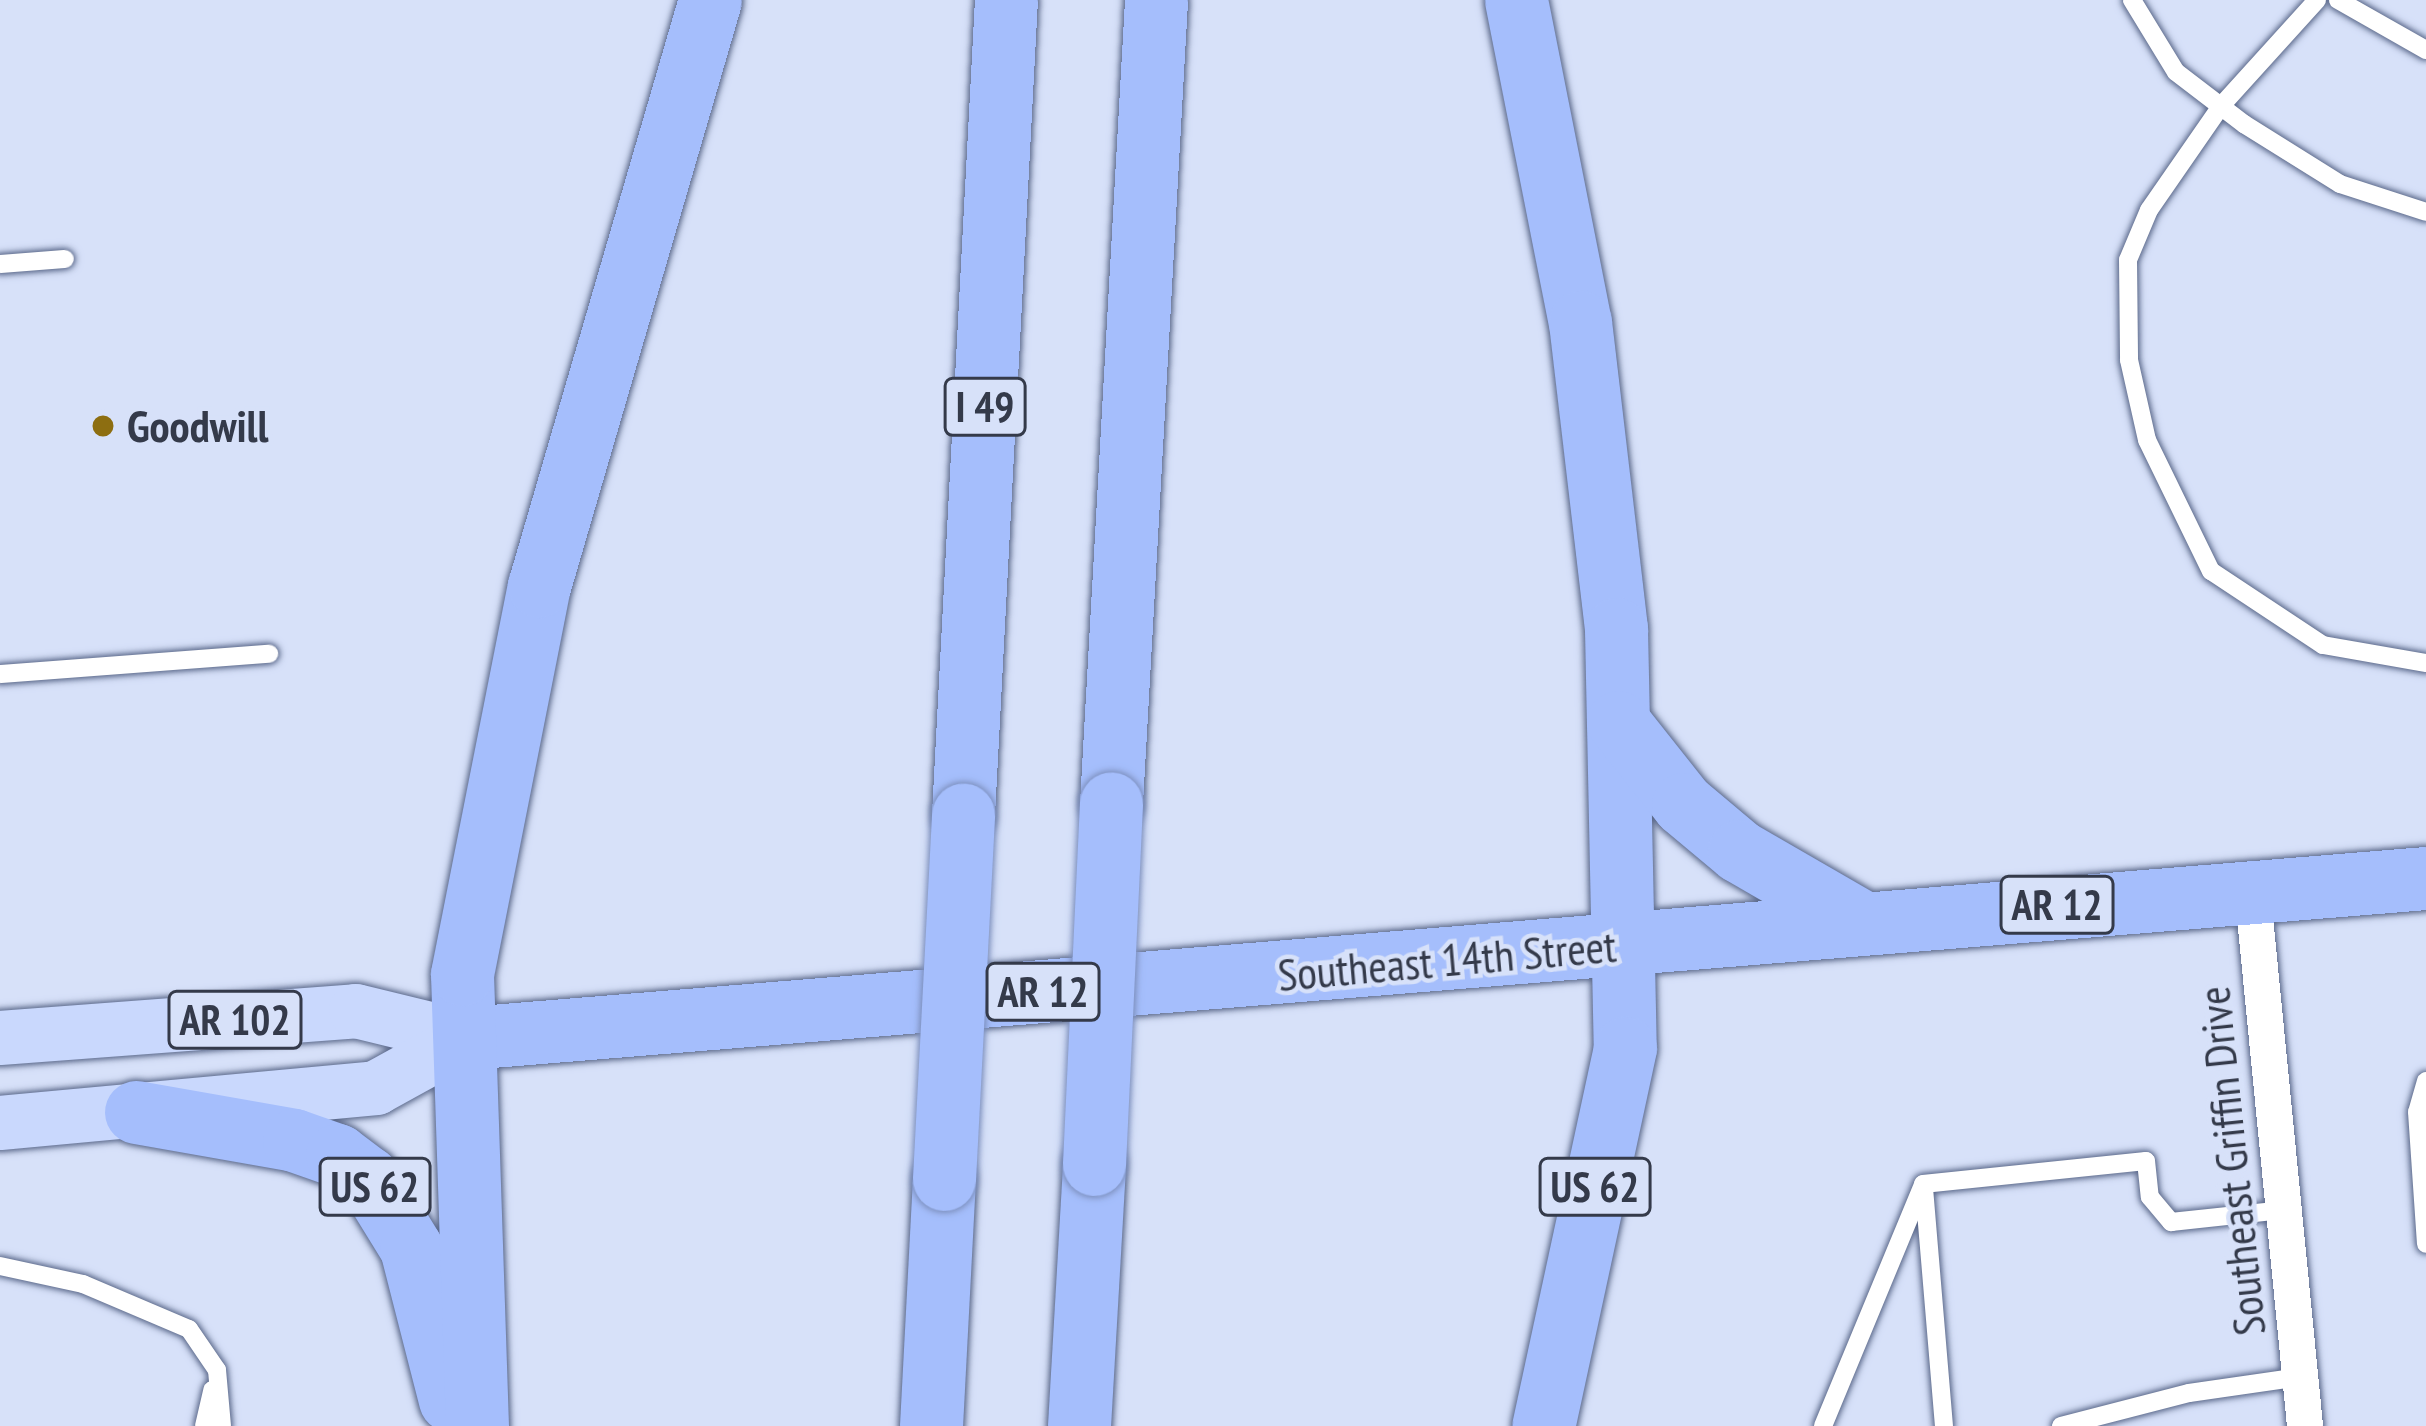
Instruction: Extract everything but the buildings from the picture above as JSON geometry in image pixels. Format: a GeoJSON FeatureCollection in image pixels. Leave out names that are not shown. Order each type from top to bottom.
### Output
{"type":"FeatureCollection","features":[{"type":"Feature","properties":{"kind":"highway"},"geometry":{"type":"LineString","coordinates":[[466,1038],[462,974],[538,586],[710,0]]}},
{"type":"Feature","properties":{"kind":"highway","name":"I 49"},"geometry":{"type":"LineString","coordinates":[[931,1426],[1006,0]]}},
{"type":"Feature","properties":{"kind":"highway"},"geometry":{"type":"LineString","coordinates":[[1079,1426],[1156,0]]}},
{"type":"Feature","properties":{"kind":"highway"},"geometry":{"type":"LineString","coordinates":[[1516,0],[1580,322],[1616,629],[1619,946]]}},
{"type":"Feature","properties":{"kind":"highway"},"geometry":{"type":"LineString","coordinates":[[1618,722],[1683,804],[1739,851],[1862,922]]}},
{"type":"Feature","properties":{"kind":"highway","name":"Southeast 14th Street"},"geometry":{"type":"LineString","coordinates":[[466,1038],[1619,946],[2252,887],[2426,878]]}},
{"type":"Feature","properties":{"kind":"highway","name":"US 62"},"geometry":{"type":"LineString","coordinates":[[1543,1426],[1625,1048],[1619,946]]}},
{"type":"Feature","properties":{"kind":"highway","name":"US 62"},"geometry":{"type":"LineString","coordinates":[[466,1038],[477,1426]]}},
{"type":"Feature","properties":{"kind":"highway","name":"US 62"},"geometry":{"type":"LineString","coordinates":[[136,1112],[294,1141],[337,1155],[368,1178],[410,1248],[458,1426]]}},
{"type":"Feature","properties":{"kind":"main road","name":"Southeast 14th Street"},"geometry":{"type":"LineString","coordinates":[[0,1038],[356,1011],[466,1038]]}},
{"type":"Feature","properties":{"kind":"main road","name":"Southeast 14th Street"},"geometry":{"type":"LineString","coordinates":[[0,1123],[376,1088],[466,1038]]}},
{"type":"Feature","properties":{"kind":"street","name":"Southeast Griffin Drive"},"geometry":{"type":"LineString","coordinates":[[2252,887],[2305,1426]]}},
{"type":"Feature","properties":{"kind":"lane"},"geometry":{"type":"LineString","coordinates":[[2132,0],[2176,72],[2221,106],[2340,184],[2426,212]]}},
{"type":"Feature","properties":{"kind":"lane"},"geometry":{"type":"LineString","coordinates":[[2317,0],[2221,106],[2149,210],[2128,260],[2129,360],[2146,440],[2211,571],[2252,605],[2323,645],[2426,663]]}},
{"type":"Feature","properties":{"kind":"lane"},"geometry":{"type":"LineString","coordinates":[[2338,0],[2426,50]]}},
{"type":"Feature","properties":{"kind":"lane"},"geometry":{"type":"LineString","coordinates":[[0,264],[64,259]]}},
{"type":"Feature","properties":{"kind":"lane"},"geometry":{"type":"LineString","coordinates":[[0,674],[269,654]]}},
{"type":"Feature","properties":{"kind":"lane"},"geometry":{"type":"LineString","coordinates":[[2426,1081],[2417,1112],[2426,1244]]}},
{"type":"Feature","properties":{"kind":"lane"},"geometry":{"type":"LineString","coordinates":[[1923,1184],[2146,1161],[2150,1197],[2171,1222],[2284,1210]]}},
{"type":"Feature","properties":{"kind":"lane"},"geometry":{"type":"LineString","coordinates":[[1823,1426],[1923,1184]]}},
{"type":"Feature","properties":{"kind":"lane"},"geometry":{"type":"LineString","coordinates":[[1923,1184],[1944,1426]]}},
{"type":"Feature","properties":{"kind":"lane"},"geometry":{"type":"LineString","coordinates":[[0,1266],[82,1284],[189,1329],[217,1370],[222,1426]]}},
{"type":"Feature","properties":{"kind":"lane"},"geometry":{"type":"LineString","coordinates":[[204,1426],[217,1370]]}},
{"type":"Feature","properties":{"kind":"lane"},"geometry":{"type":"LineString","coordinates":[[2061,1426],[2188,1393],[2300,1377]]}},
{"type":"Feature","properties":{"kind":"place","name":"Goodwill"},"geometry":{"type":"Point","coordinates":[103,426]}}]}
